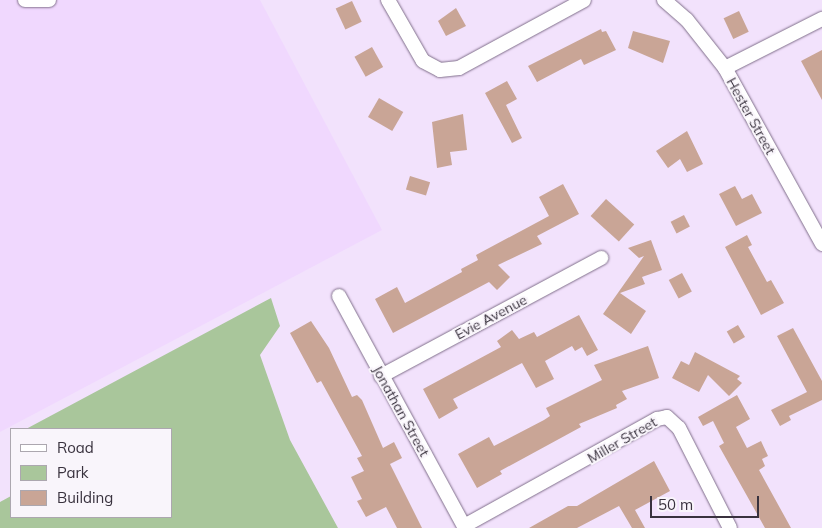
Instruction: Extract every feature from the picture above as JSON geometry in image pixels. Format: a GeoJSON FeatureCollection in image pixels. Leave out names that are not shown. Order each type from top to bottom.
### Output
{"type":"FeatureCollection","features":[{"type":"Feature","properties":{"kind":"street"},"geometry":{"type":"LineString","coordinates":[[25,0],[49,0]]}},
{"type":"Feature","properties":{"kind":"street"},"geometry":{"type":"LineString","coordinates":[[389,2],[423,61],[440,70],[459,68],[584,0]]}},
{"type":"Feature","properties":{"kind":"street","name":"Hester Street"},"geometry":{"type":"LineString","coordinates":[[664,0],[687,20],[725,68],[822,244]]}},
{"type":"Feature","properties":{"kind":"street"},"geometry":{"type":"LineString","coordinates":[[725,68],[822,19]]}},
{"type":"Feature","properties":{"kind":"street","name":"Evie Avenue"},"geometry":{"type":"LineString","coordinates":[[381,376],[601,258]]}},
{"type":"Feature","properties":{"kind":"street","name":"Jonathan Street"},"geometry":{"type":"LineString","coordinates":[[339,296],[464,527]]}},
{"type":"Feature","properties":{"kind":"street","name":"Miller Street"},"geometry":{"type":"LineString","coordinates":[[464,527],[657,419],[667,417],[679,428],[730,528]]}},
{"type":"Feature","properties":{"kind":"shaded area"},"geometry":{"type":"Polygon","coordinates":[[[0,0],[260,0],[382,230],[0,432],[0,0]]]}},
{"type":"Feature","properties":{"kind":"green space"},"geometry":{"type":"Polygon","coordinates":[[[271,298],[280,326],[260,355],[290,440],[338,528],[0,528],[0,502],[10,497],[10,518],[172,518],[172,428],[28,428],[271,298]]]}},
{"type":"Feature","properties":{"kind":"building"},"geometry":{"type":"Polygon","coordinates":[[[352,1],[362,22],[345,29],[336,9],[352,1]]]}},
{"type":"Feature","properties":{"kind":"building"},"geometry":{"type":"Polygon","coordinates":[[[456,8],[466,26],[446,36],[438,21],[456,8]]]}},
{"type":"Feature","properties":{"kind":"building"},"geometry":{"type":"Polygon","coordinates":[[[739,11],[749,32],[733,39],[724,18],[739,11]]]}},
{"type":"Feature","properties":{"kind":"building"},"geometry":{"type":"Polygon","coordinates":[[[601,29],[602,32],[606,31],[616,50],[584,65],[581,59],[537,82],[528,66],[601,29]]]}},
{"type":"Feature","properties":{"kind":"building"},"geometry":{"type":"Polygon","coordinates":[[[633,31],[670,41],[663,63],[628,48],[633,31]]]}},
{"type":"Feature","properties":{"kind":"building"},"geometry":{"type":"Polygon","coordinates":[[[372,47],[383,67],[366,77],[355,57],[372,47]]]}},
{"type":"Feature","properties":{"kind":"building"},"geometry":{"type":"Polygon","coordinates":[[[822,50],[822,100],[801,61],[822,50]]]}},
{"type":"Feature","properties":{"kind":"building"},"geometry":{"type":"Polygon","coordinates":[[[507,81],[517,99],[506,105],[522,138],[512,143],[485,93],[507,81]]]}},
{"type":"Feature","properties":{"kind":"building"},"geometry":{"type":"Polygon","coordinates":[[[379,98],[403,112],[392,131],[368,117],[379,98]]]}},
{"type":"Feature","properties":{"kind":"building"},"geometry":{"type":"Polygon","coordinates":[[[463,114],[467,150],[450,152],[452,165],[437,168],[432,122],[463,114]]]}},
{"type":"Feature","properties":{"kind":"building"},"geometry":{"type":"Polygon","coordinates":[[[687,131],[703,164],[687,172],[680,159],[668,168],[656,151],[687,131]]]}},
{"type":"Feature","properties":{"kind":"building"},"geometry":{"type":"Polygon","coordinates":[[[410,176],[430,182],[426,196],[406,189],[410,176]]]}},
{"type":"Feature","properties":{"kind":"building"},"geometry":{"type":"Polygon","coordinates":[[[563,184],[579,214],[537,236],[542,244],[498,265],[510,277],[497,290],[489,282],[393,333],[375,299],[397,287],[405,303],[462,272],[461,269],[478,260],[476,255],[549,216],[539,197],[563,184]]]}},
{"type":"Feature","properties":{"kind":"building"},"geometry":{"type":"Polygon","coordinates":[[[735,186],[742,199],[752,194],[762,213],[736,226],[719,194],[735,186]]]}},
{"type":"Feature","properties":{"kind":"building"},"geometry":{"type":"Polygon","coordinates":[[[606,199],[634,224],[619,242],[591,216],[606,199]]]}},
{"type":"Feature","properties":{"kind":"building"},"geometry":{"type":"Polygon","coordinates":[[[684,215],[690,227],[677,233],[671,222],[684,215]]]}},
{"type":"Feature","properties":{"kind":"building"},"geometry":{"type":"Polygon","coordinates":[[[747,235],[752,245],[748,247],[767,282],[771,280],[784,303],[761,315],[725,247],[747,235]]]}},
{"type":"Feature","properties":{"kind":"building"},"geometry":{"type":"Polygon","coordinates":[[[651,240],[662,270],[642,277],[645,284],[620,293],[646,311],[631,334],[603,314],[644,256],[639,258],[628,248],[651,240]]]}},
{"type":"Feature","properties":{"kind":"building"},"geometry":{"type":"Polygon","coordinates":[[[682,273],[692,292],[679,299],[669,280],[682,273]]]}},
{"type":"Feature","properties":{"kind":"building"},"geometry":{"type":"Polygon","coordinates":[[[579,315],[598,350],[587,356],[582,347],[575,351],[572,346],[545,361],[554,379],[536,388],[522,363],[453,399],[458,408],[439,419],[423,389],[501,347],[497,341],[512,330],[519,339],[534,332],[537,337],[579,315]]]}},
{"type":"Feature","properties":{"kind":"building"},"geometry":{"type":"Polygon","coordinates":[[[311,321],[329,348],[352,397],[357,395],[362,400],[383,448],[394,442],[402,458],[390,464],[422,528],[397,528],[386,507],[366,517],[357,501],[362,499],[351,477],[364,471],[357,458],[362,456],[321,381],[317,383],[290,333],[311,321]]]}},
{"type":"Feature","properties":{"kind":"building"},"geometry":{"type":"Polygon","coordinates":[[[738,325],[745,337],[734,344],[727,332],[738,325]]]}},
{"type":"Feature","properties":{"kind":"building"},"geometry":{"type":"Polygon","coordinates":[[[793,328],[822,381],[822,400],[789,416],[791,420],[780,426],[771,410],[807,392],[777,336],[793,328]]]}},
{"type":"Feature","properties":{"kind":"building"},"geometry":{"type":"Polygon","coordinates":[[[648,346],[659,378],[622,391],[627,399],[616,405],[617,408],[579,424],[581,427],[500,471],[502,474],[477,488],[458,454],[489,437],[494,446],[544,420],[550,416],[546,408],[602,380],[594,365],[648,346]]]}},
{"type":"Feature","properties":{"kind":"building"},"geometry":{"type":"Polygon","coordinates":[[[695,352],[740,376],[737,379],[742,383],[729,396],[708,375],[699,392],[672,378],[681,361],[689,365],[695,352]]]}},
{"type":"Feature","properties":{"kind":"building"},"geometry":{"type":"Polygon","coordinates":[[[737,395],[750,419],[736,427],[747,448],[761,441],[768,456],[762,459],[765,466],[759,470],[791,528],[765,528],[719,446],[724,443],[713,421],[703,426],[698,417],[737,395]]]}},
{"type":"Feature","properties":{"kind":"building"},"geometry":{"type":"Polygon","coordinates":[[[654,461],[670,491],[635,510],[645,528],[632,528],[619,506],[577,528],[529,528],[568,506],[577,506],[654,461]]]}}]}
